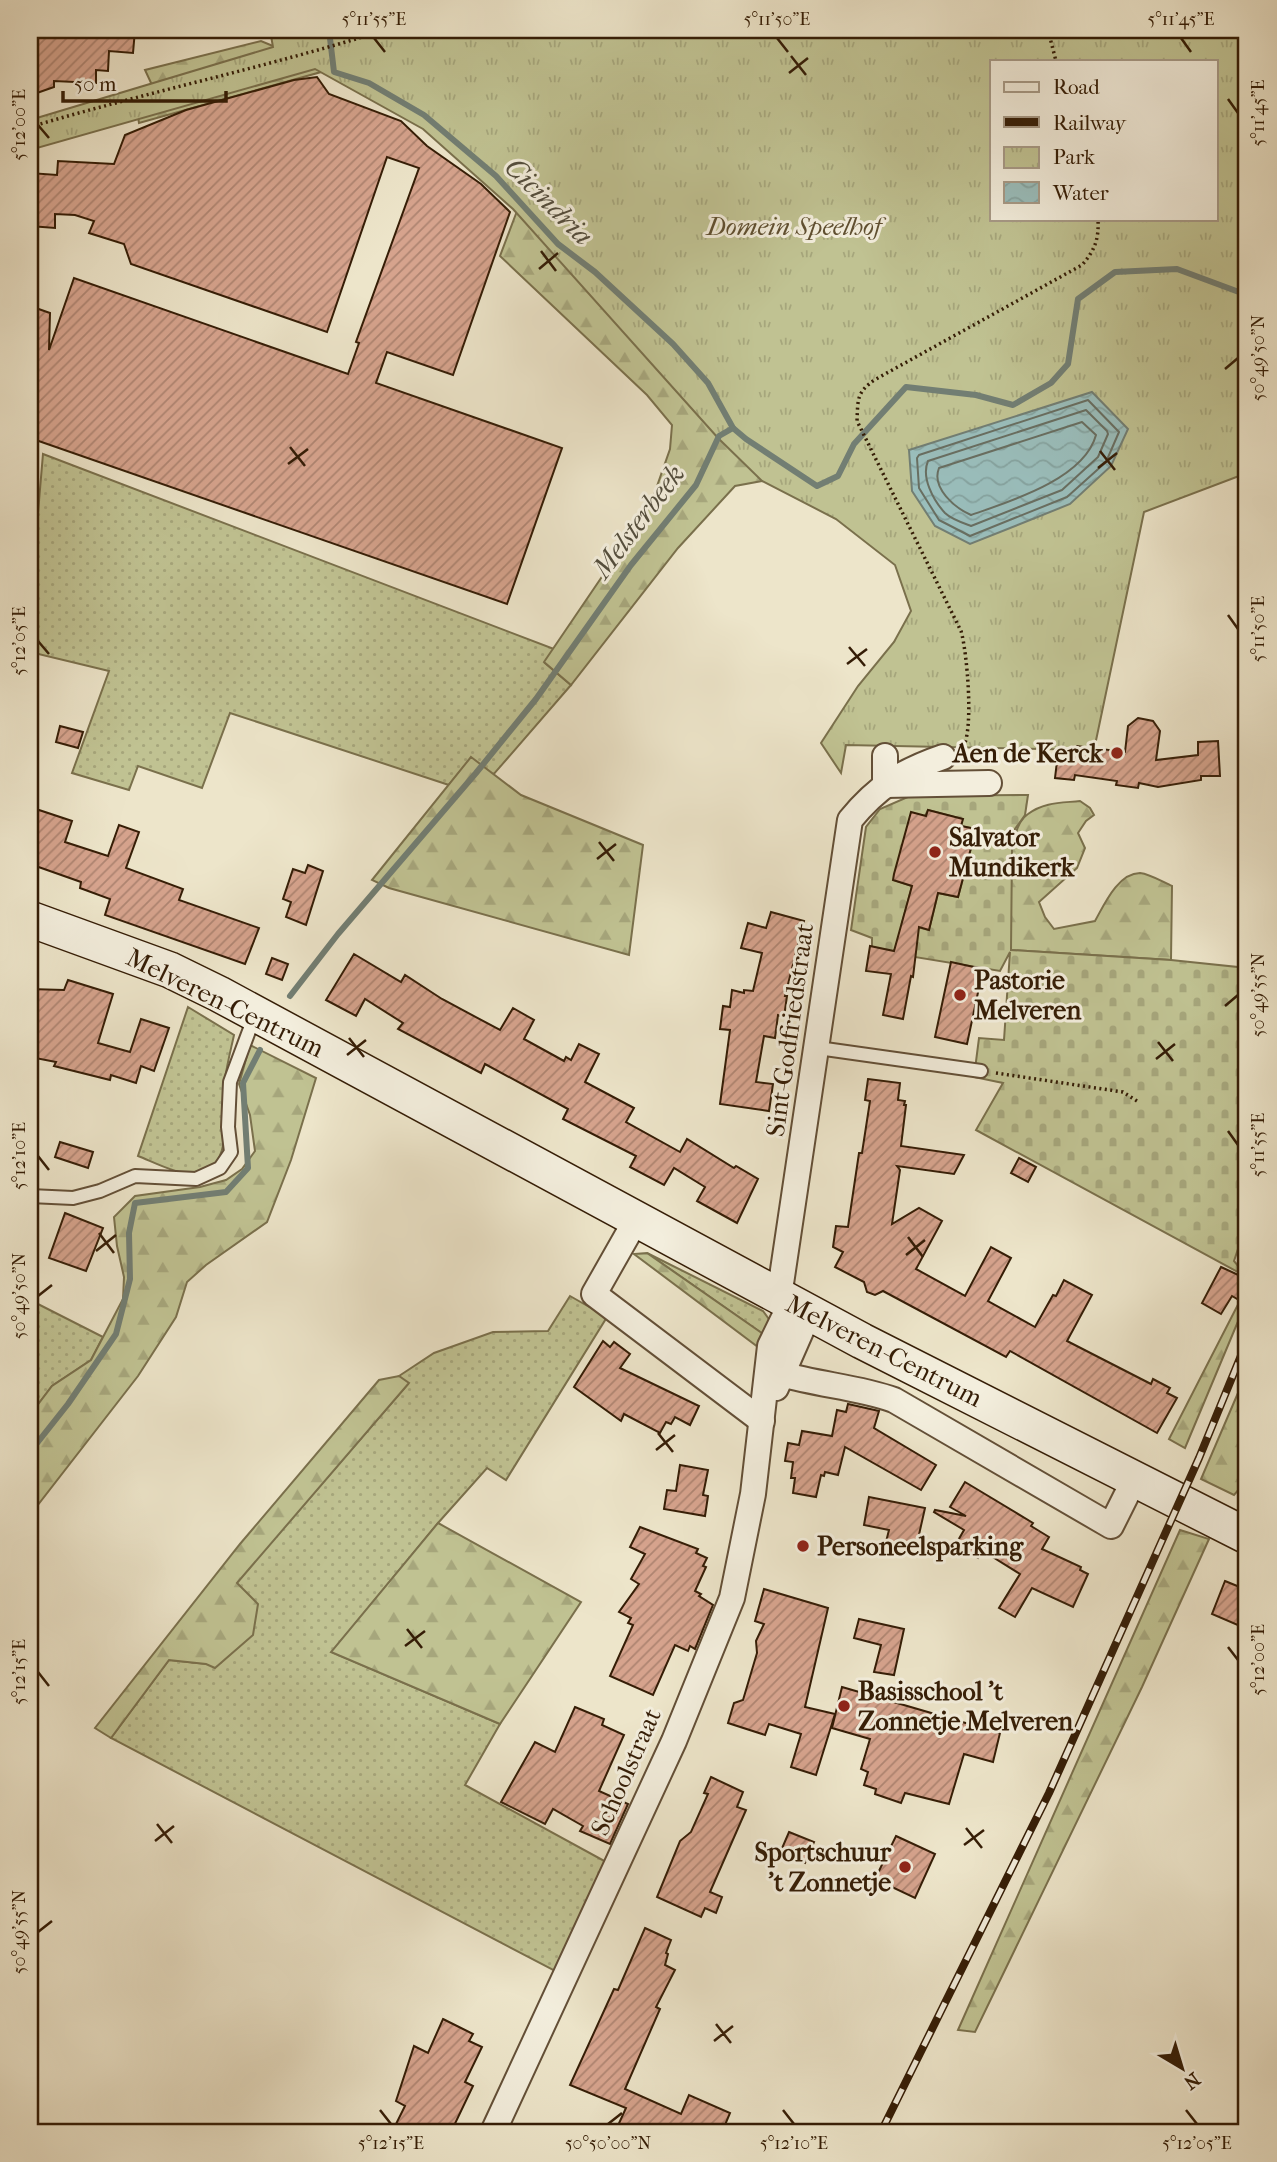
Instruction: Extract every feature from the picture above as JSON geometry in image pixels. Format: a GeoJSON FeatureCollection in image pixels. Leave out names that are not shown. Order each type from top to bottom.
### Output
{"type":"FeatureCollection","features":[{"type":"Feature","properties":{"kind":"main road","name":"Melveren-Centrum"},"geometry":{"type":"LineString","coordinates":[[30,919],[170,970],[793,1304],[1247,1536]]}},
{"type":"Feature","properties":{"kind":"street"},"geometry":{"type":"LineString","coordinates":[[885,756],[885,785],[989,783]]}},
{"type":"Feature","properties":{"kind":"street","name":"Sint-Godfriedstraat"},"geometry":{"type":"LineString","coordinates":[[793,1304],[818,1048],[850,820],[869,797],[885,785],[923,764],[943,757]]}},
{"type":"Feature","properties":{"kind":"street"},"geometry":{"type":"LineString","coordinates":[[636,1220],[594,1294],[762,1421]]}},
{"type":"Feature","properties":{"kind":"street","name":"Schoolstraat"},"geometry":{"type":"LineString","coordinates":[[762,1421],[782,1374],[793,1304]]}},
{"type":"Feature","properties":{"kind":"street","name":"Schoolstraat"},"geometry":{"type":"LineString","coordinates":[[494,2132],[663,1766],[732,1598],[753,1494],[771,1346],[793,1304]]}},
{"type":"Feature","properties":{"kind":"street","name":"Melveren-Centrum"},"geometry":{"type":"LineString","coordinates":[[782,1374],[800,1380],[878,1394],[894,1400],[1111,1526],[1134,1480]]}},
{"type":"Feature","properties":{"kind":"lane"},"geometry":{"type":"LineString","coordinates":[[30,1196],[73,1198],[100,1191],[135,1176],[196,1179],[220,1168],[231,1152],[228,1126],[230,1082],[255,1015]]}},
{"type":"Feature","properties":{"kind":"lane"},"geometry":{"type":"LineString","coordinates":[[818,1048],[981,1071]]}},
{"type":"Feature","properties":{"kind":"path"},"geometry":{"type":"LineString","coordinates":[[30,127],[318,51],[385,30]]}},
{"type":"Feature","properties":{"kind":"path"},"geometry":{"type":"LineString","coordinates":[[1048,30],[1056,60]]}},
{"type":"Feature","properties":{"kind":"path"},"geometry":{"type":"LineString","coordinates":[[943,757],[959,750],[968,736],[965,647],[961,631],[857,421],[858,395],[865,386],[1082,265],[1092,254],[1098,236],[1098,220]]}},
{"type":"Feature","properties":{"kind":"path"},"geometry":{"type":"LineString","coordinates":[[981,1071],[1123,1092],[1137,1101]]}},
{"type":"Feature","properties":{"kind":"green space","name":"Domein Speelhof"},"geometry":{"type":"Polygon","coordinates":[[[270,30],[1247,30],[1247,473],[1144,512],[1094,750],[846,745],[841,773],[821,743],[858,686],[894,642],[911,611],[895,565],[836,519],[762,481],[718,438],[513,209],[423,129],[315,69],[30,150],[30,120],[273,47],[270,30]]]}},
{"type":"Feature","properties":{"kind":"green space"},"geometry":{"type":"Polygon","coordinates":[[[275,30],[349,30],[152,85],[145,70],[261,41],[273,46],[275,30]]]}},
{"type":"Feature","properties":{"kind":"green space"},"geometry":{"type":"Polygon","coordinates":[[[339,51],[321,72],[139,123],[136,105],[339,51]]]}},
{"type":"Feature","properties":{"kind":"green space"},"geometry":{"type":"Polygon","coordinates":[[[517,211],[737,445],[762,481],[735,486],[678,548],[571,685],[544,662],[650,506],[670,449],[672,425],[647,395],[500,256],[517,211]]]}},
{"type":"Feature","properties":{"kind":"green space"},"geometry":{"type":"Polygon","coordinates":[[[43,454],[554,649],[545,663],[571,685],[493,775],[471,758],[449,785],[230,713],[202,788],[138,766],[129,790],[72,773],[109,671],[30,652],[30,607],[43,454]]]}},
{"type":"Feature","properties":{"kind":"green space"},"geometry":{"type":"Polygon","coordinates":[[[471,757],[521,795],[643,845],[629,955],[389,888],[372,880],[471,757]]]}},
{"type":"Feature","properties":{"kind":"green space"},"geometry":{"type":"Polygon","coordinates":[[[1028,795],[1025,815],[1015,829],[1012,850],[1011,950],[1171,960],[1247,968],[1247,1222],[1234,1261],[1247,1277],[976,1130],[1003,1083],[974,1077],[979,1038],[1004,1040],[1010,952],[1000,971],[872,950],[872,938],[851,930],[866,827],[880,809],[910,796],[1028,795]],[[928,810],[895,874],[894,880],[912,886],[902,923],[929,930],[938,893],[958,897],[976,829],[961,826],[962,819],[928,810]]]}},
{"type":"Feature","properties":{"kind":"green space"},"geometry":{"type":"Polygon","coordinates":[[[1080,801],[1090,808],[1094,815],[1078,833],[1085,848],[1077,868],[1039,902],[1045,917],[1054,929],[1095,921],[1118,884],[1132,874],[1148,875],[1172,886],[1171,960],[1011,950],[1009,877],[1014,838],[1020,823],[1040,807],[1080,801]]]}},
{"type":"Feature","properties":{"kind":"green space"},"geometry":{"type":"Polygon","coordinates":[[[188,1007],[234,1035],[225,1079],[225,1122],[221,1152],[215,1163],[205,1171],[190,1174],[171,1170],[138,1156],[188,1007]]]}},
{"type":"Feature","properties":{"kind":"green space"},"geometry":{"type":"Polygon","coordinates":[[[250,1045],[316,1078],[291,1160],[267,1222],[206,1265],[187,1282],[176,1317],[138,1376],[30,1515],[30,1415],[52,1386],[91,1360],[123,1299],[124,1277],[114,1217],[135,1196],[200,1187],[226,1180],[242,1169],[255,1151],[250,1115],[239,1084],[250,1045]]]}},
{"type":"Feature","properties":{"kind":"green space"},"geometry":{"type":"Polygon","coordinates":[[[647,1253],[763,1311],[771,1322],[766,1336],[647,1253]]]}},
{"type":"Feature","properties":{"kind":"green space"},"geometry":{"type":"Polygon","coordinates":[[[647,1253],[766,1336],[762,1350],[634,1254],[647,1253]]]}},
{"type":"Feature","properties":{"kind":"green space"},"geometry":{"type":"Polygon","coordinates":[[[1247,1287],[1247,1300],[1185,1448],[1169,1439],[1247,1287]]]}},
{"type":"Feature","properties":{"kind":"green space"},"geometry":{"type":"Polygon","coordinates":[[[570,1296],[607,1317],[506,1480],[487,1468],[332,1652],[500,1724],[465,1785],[608,1863],[557,1972],[111,1738],[169,1660],[206,1664],[236,1583],[408,1384],[399,1376],[434,1353],[493,1332],[548,1331],[570,1296]]]}},
{"type":"Feature","properties":{"kind":"green space"},"geometry":{"type":"Polygon","coordinates":[[[30,1300],[103,1337],[91,1360],[52,1386],[30,1415],[30,1300]]]}},
{"type":"Feature","properties":{"kind":"green space"},"geometry":{"type":"Polygon","coordinates":[[[1247,1372],[1247,1480],[1234,1495],[1201,1479],[1247,1372]]]}},
{"type":"Feature","properties":{"kind":"green space"},"geometry":{"type":"Polygon","coordinates":[[[399,1376],[409,1383],[237,1583],[258,1604],[253,1635],[215,1668],[206,1664],[169,1660],[111,1738],[95,1728],[240,1544],[379,1380],[399,1376]]]}},
{"type":"Feature","properties":{"kind":"green space"},"geometry":{"type":"Polygon","coordinates":[[[438,1523],[581,1602],[500,1724],[331,1652],[438,1523]]]}},
{"type":"Feature","properties":{"kind":"green space"},"geometry":{"type":"Polygon","coordinates":[[[1180,1530],[1209,1539],[1142,1687],[975,2032],[958,2030],[1180,1530]]]}},
{"type":"Feature","properties":{"kind":"water"},"geometry":{"type":"Polygon","coordinates":[[[1092,392],[1128,429],[1111,466],[1070,504],[970,544],[935,526],[912,491],[909,450],[1092,392]]]}},
{"type":"Feature","properties":{"kind":"building"},"geometry":{"type":"Polygon","coordinates":[[[30,30],[135,30],[133,53],[109,51],[108,71],[96,70],[96,83],[54,81],[54,87],[34,94],[36,62],[30,62],[30,30]]]}},
{"type":"Feature","properties":{"kind":"building"},"geometry":{"type":"Polygon","coordinates":[[[317,77],[329,94],[401,121],[427,146],[481,184],[510,212],[453,375],[387,352],[376,383],[562,448],[507,604],[30,438],[30,306],[50,313],[49,350],[74,278],[348,374],[359,343],[356,342],[419,168],[387,157],[327,332],[131,264],[124,244],[89,233],[94,221],[75,215],[55,214],[55,228],[30,226],[30,173],[57,175],[58,161],[114,164],[125,135],[186,110],[294,80],[317,77]]]}},
{"type":"Feature","properties":{"kind":"building","name":"Aen de Kerck"},"geometry":{"type":"Polygon","coordinates":[[[1138,718],[1153,721],[1160,731],[1156,760],[1198,755],[1198,742],[1218,741],[1220,776],[1201,776],[1201,780],[1158,787],[1139,783],[1138,788],[1116,785],[1117,781],[1075,775],[1074,780],[1055,778],[1058,753],[1076,753],[1077,746],[1125,752],[1128,726],[1138,718]]]}},
{"type":"Feature","properties":{"kind":"building"},"geometry":{"type":"Polygon","coordinates":[[[60,726],[83,732],[78,748],[56,742],[60,726]]]}},
{"type":"Feature","properties":{"kind":"building"},"geometry":{"type":"Polygon","coordinates":[[[30,807],[72,821],[65,842],[108,856],[119,825],[139,832],[126,868],[183,889],[179,900],[259,928],[245,964],[105,915],[110,899],[80,888],[81,882],[30,864],[30,807]]]}},
{"type":"Feature","properties":{"kind":"building","name":"Salvator Mundikerk"},"geometry":{"type":"Polygon","coordinates":[[[928,810],[963,819],[961,826],[976,829],[958,897],[938,893],[929,930],[919,927],[913,977],[911,976],[903,1019],[883,1015],[891,974],[866,971],[870,946],[894,951],[912,886],[893,880],[894,874],[911,812],[926,816],[928,810]]]}},
{"type":"Feature","properties":{"kind":"building"},"geometry":{"type":"Polygon","coordinates":[[[308,865],[323,871],[306,925],[286,917],[291,902],[283,899],[293,869],[305,873],[308,865]]]}},
{"type":"Feature","properties":{"kind":"building"},"geometry":{"type":"Polygon","coordinates":[[[771,912],[804,921],[785,996],[784,1017],[778,1015],[775,1038],[764,1036],[756,1082],[773,1084],[769,1111],[720,1104],[730,1030],[720,1029],[723,1006],[730,1007],[732,990],[744,993],[744,990],[753,991],[762,953],[741,948],[748,923],[766,928],[771,912]]]}},
{"type":"Feature","properties":{"kind":"building"},"geometry":{"type":"Polygon","coordinates":[[[354,954],[401,982],[405,975],[442,999],[500,1030],[513,1008],[534,1020],[524,1039],[564,1061],[566,1057],[571,1060],[579,1044],[599,1054],[585,1082],[634,1108],[626,1122],[680,1152],[687,1139],[734,1168],[736,1166],[758,1179],[737,1223],[697,1201],[705,1187],[674,1168],[664,1185],[630,1167],[636,1156],[563,1119],[568,1109],[485,1064],[481,1073],[398,1029],[403,1023],[365,999],[356,1016],[326,1000],[354,954]]]}},
{"type":"Feature","properties":{"kind":"building"},"geometry":{"type":"Polygon","coordinates":[[[272,958],[288,964],[282,980],[266,974],[272,958]]]}},
{"type":"Feature","properties":{"kind":"building","name":"Pastorie Melveren"},"geometry":{"type":"Polygon","coordinates":[[[951,962],[983,969],[967,1044],[935,1037],[951,962]]]}},
{"type":"Feature","properties":{"kind":"building"},"geometry":{"type":"Polygon","coordinates":[[[68,980],[113,994],[98,1043],[130,1052],[141,1019],[169,1028],[154,1071],[141,1066],[136,1083],[111,1075],[110,1080],[54,1066],[56,1062],[30,1057],[30,989],[64,990],[68,980]]]}},
{"type":"Feature","properties":{"kind":"building"},"geometry":{"type":"Polygon","coordinates":[[[868,1079],[900,1083],[898,1100],[905,1101],[906,1105],[901,1146],[964,1155],[954,1174],[897,1166],[900,1170],[892,1224],[919,1208],[942,1221],[916,1269],[965,1296],[991,1247],[1011,1258],[988,1301],[1035,1327],[1064,1280],[1092,1295],[1067,1341],[1151,1384],[1153,1379],[1170,1388],[1167,1393],[1177,1398],[1157,1433],[1010,1351],[1006,1357],[883,1291],[875,1295],[867,1292],[864,1282],[835,1267],[843,1252],[833,1247],[836,1226],[848,1227],[859,1153],[862,1153],[870,1101],[865,1100],[868,1079]]]}},
{"type":"Feature","properties":{"kind":"building"},"geometry":{"type":"Polygon","coordinates":[[[60,1142],[93,1152],[88,1168],[55,1157],[60,1142]]]}},
{"type":"Feature","properties":{"kind":"building"},"geometry":{"type":"Polygon","coordinates":[[[1019,1158],[1036,1167],[1028,1182],[1011,1173],[1019,1158]]]}},
{"type":"Feature","properties":{"kind":"building"},"geometry":{"type":"Polygon","coordinates":[[[65,1213],[103,1228],[86,1271],[49,1258],[65,1213]]]}},
{"type":"Feature","properties":{"kind":"building"},"geometry":{"type":"Polygon","coordinates":[[[1221,1267],[1247,1279],[1247,1282],[1239,1300],[1232,1296],[1221,1314],[1202,1303],[1221,1267]]]}},
{"type":"Feature","properties":{"kind":"building"},"geometry":{"type":"Polygon","coordinates":[[[603,1341],[610,1347],[614,1342],[630,1354],[620,1368],[699,1406],[690,1425],[675,1417],[671,1424],[666,1422],[660,1433],[624,1414],[621,1421],[574,1387],[603,1341]]]}},
{"type":"Feature","properties":{"kind":"building"},"geometry":{"type":"Polygon","coordinates":[[[848,1404],[879,1411],[874,1428],[936,1465],[921,1490],[845,1447],[838,1475],[825,1472],[824,1476],[821,1475],[816,1497],[793,1493],[793,1462],[785,1461],[788,1443],[799,1445],[802,1431],[832,1436],[837,1410],[846,1412],[848,1404]]]}},
{"type":"Feature","properties":{"kind":"building"},"geometry":{"type":"Polygon","coordinates":[[[680,1465],[708,1470],[703,1495],[708,1496],[705,1516],[664,1509],[667,1490],[676,1491],[680,1465]]]}},
{"type":"Feature","properties":{"kind":"building"},"geometry":{"type":"Polygon","coordinates":[[[965,1482],[1033,1523],[1031,1526],[1049,1537],[1042,1549],[1081,1567],[1080,1570],[1088,1574],[1073,1607],[1032,1588],[1015,1617],[999,1608],[1020,1574],[983,1551],[978,1558],[956,1544],[964,1530],[934,1512],[935,1510],[966,1516],[950,1507],[965,1482]]]}},
{"type":"Feature","properties":{"kind":"building"},"geometry":{"type":"Polygon","coordinates":[[[869,1497],[925,1508],[916,1548],[886,1542],[889,1530],[864,1525],[869,1497]]]}},
{"type":"Feature","properties":{"kind":"building"},"geometry":{"type":"Polygon","coordinates":[[[640,1527],[698,1549],[696,1553],[707,1558],[703,1566],[706,1567],[695,1591],[713,1605],[695,1649],[690,1646],[688,1651],[675,1645],[653,1695],[610,1676],[633,1625],[628,1623],[631,1618],[619,1612],[639,1584],[631,1579],[645,1554],[630,1547],[640,1527]]]}},
{"type":"Feature","properties":{"kind":"building"},"geometry":{"type":"Polygon","coordinates":[[[1225,1581],[1247,1590],[1247,1629],[1212,1614],[1225,1581]]]}},
{"type":"Feature","properties":{"kind":"building"},"geometry":{"type":"Polygon","coordinates":[[[764,1589],[828,1608],[805,1707],[835,1714],[816,1775],[791,1767],[801,1734],[769,1724],[765,1735],[728,1723],[734,1703],[743,1700],[757,1653],[756,1641],[764,1624],[755,1621],[764,1589]]]}},
{"type":"Feature","properties":{"kind":"building"},"geometry":{"type":"Polygon","coordinates":[[[859,1619],[904,1629],[894,1675],[874,1672],[881,1645],[854,1638],[859,1619]]]}},
{"type":"Feature","properties":{"kind":"building"},"geometry":{"type":"Polygon","coordinates":[[[842,1687],[1000,1733],[993,1762],[964,1754],[949,1804],[905,1793],[901,1803],[875,1794],[876,1789],[864,1785],[868,1772],[861,1769],[870,1739],[832,1728],[842,1687]]]}},
{"type":"Feature","properties":{"kind":"building"},"geometry":{"type":"Polygon","coordinates":[[[575,1707],[604,1719],[602,1725],[624,1735],[599,1791],[628,1804],[610,1844],[580,1831],[583,1826],[553,1809],[545,1824],[501,1802],[535,1742],[555,1752],[575,1707]]]}},
{"type":"Feature","properties":{"kind":"building"},"geometry":{"type":"Polygon","coordinates":[[[711,1777],[743,1792],[737,1807],[746,1810],[710,1892],[722,1897],[716,1913],[705,1908],[701,1917],[657,1897],[680,1841],[691,1832],[708,1794],[704,1793],[711,1777]]]}},
{"type":"Feature","properties":{"kind":"building"},"geometry":{"type":"Polygon","coordinates":[[[789,1832],[814,1842],[805,1863],[780,1853],[789,1832]]]}},
{"type":"Feature","properties":{"kind":"building","name":"Sportschuur 't Zonnetje"},"geometry":{"type":"Polygon","coordinates":[[[896,1836],[935,1854],[915,1898],[875,1879],[896,1836]]]}},
{"type":"Feature","properties":{"kind":"building"},"geometry":{"type":"Polygon","coordinates":[[[645,1928],[671,1940],[665,1965],[675,1970],[656,2007],[660,2009],[625,2089],[681,2114],[689,2095],[730,2113],[722,2132],[615,2132],[626,2108],[570,2085],[614,1989],[618,1990],[645,1928]]]}},
{"type":"Feature","properties":{"kind":"building"},"geometry":{"type":"Polygon","coordinates":[[[443,2019],[473,2034],[469,2041],[482,2047],[465,2082],[473,2086],[451,2132],[414,2132],[396,2124],[405,2106],[396,2101],[414,2046],[428,2053],[443,2019]]]}},
{"type":"Feature","properties":{"kind":"waterway","name":"Cicindria"},"geometry":{"type":"LineString","coordinates":[[329,30],[334,72],[369,83],[424,115],[496,176],[558,244],[595,272],[673,344],[708,383],[733,428]]}},
{"type":"Feature","properties":{"kind":"waterway","name":"Melsterbeek"},"geometry":{"type":"LineString","coordinates":[[290,996],[338,934],[536,699],[631,565],[696,485],[719,436],[733,428],[817,486],[838,476],[854,444],[906,387],[976,395],[1013,405],[1051,383],[1068,364],[1078,299],[1115,272],[1177,269],[1247,295]]}},
{"type":"Feature","properties":{"kind":"waterway","name":"Melsterbeek"},"geometry":{"type":"LineString","coordinates":[[30,1452],[68,1404],[116,1334],[130,1279],[129,1233],[135,1203],[226,1192],[248,1168],[243,1083],[260,1050]]}},
{"type":"Feature","properties":{"kind":"railway"},"geometry":{"type":"LineString","coordinates":[[881,2132],[1049,1793],[1199,1458],[1247,1341]]}},
{"type":"Feature","properties":{"kind":"place","name":"Aen de Kerck"},"geometry":{"type":"Point","coordinates":[1117,753]}},
{"type":"Feature","properties":{"kind":"place","name":"Salvator Mundikerk"},"geometry":{"type":"Point","coordinates":[935,852]}},
{"type":"Feature","properties":{"kind":"place","name":"Pastorie Melveren"},"geometry":{"type":"Point","coordinates":[960,995]}},
{"type":"Feature","properties":{"kind":"place","name":"Personeelsparking"},"geometry":{"type":"Point","coordinates":[803,1546]}},
{"type":"Feature","properties":{"kind":"place","name":"Basisschool 't Zonnetje Melveren"},"geometry":{"type":"Point","coordinates":[844,1706]}},
{"type":"Feature","properties":{"kind":"place","name":"Sportschuur 't Zonnetje"},"geometry":{"type":"Point","coordinates":[905,1867]}}]}
